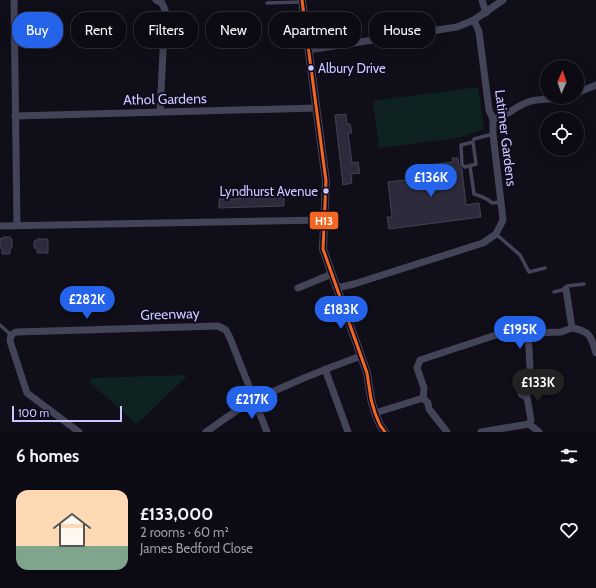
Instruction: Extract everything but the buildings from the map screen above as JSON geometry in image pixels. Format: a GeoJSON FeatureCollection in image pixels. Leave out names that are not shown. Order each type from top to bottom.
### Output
{"type":"FeatureCollection","features":[{"type":"Feature","properties":{"kind":"street"},"geometry":{"type":"LineString","coordinates":[[14,0],[17,225]]}},
{"type":"Feature","properties":{"kind":"street"},"geometry":{"type":"LineString","coordinates":[[156,0],[162,3],[165,10],[160,112]]}},
{"type":"Feature","properties":{"kind":"street"},"geometry":{"type":"LineString","coordinates":[[482,0],[486,13]]}},
{"type":"Feature","properties":{"kind":"street"},"geometry":{"type":"LineString","coordinates":[[308,50],[457,27],[486,13],[503,0]]}},
{"type":"Feature","properties":{"kind":"street"},"geometry":{"type":"LineString","coordinates":[[302,1],[326,181],[323,249],[367,374],[375,414],[385,432]]}},
{"type":"Feature","properties":{"kind":"street","name":"Latimer Gardens"},"geometry":{"type":"LineString","coordinates":[[474,20],[479,32],[489,110],[493,119],[493,134],[503,220],[496,234]]}},
{"type":"Feature","properties":{"kind":"street"},"geometry":{"type":"LineString","coordinates":[[584,90],[596,85]]}},
{"type":"Feature","properties":{"kind":"street"},"geometry":{"type":"LineString","coordinates":[[493,119],[502,117],[515,108],[528,102],[540,100]]}},
{"type":"Feature","properties":{"kind":"street","name":"Athol Gardens"},"geometry":{"type":"LineString","coordinates":[[15,116],[316,108]]}},
{"type":"Feature","properties":{"kind":"street"},"geometry":{"type":"LineString","coordinates":[[0,226],[324,220]]}},
{"type":"Feature","properties":{"kind":"street"},"geometry":{"type":"LineString","coordinates":[[337,288],[354,284],[482,243],[496,234]]}},
{"type":"Feature","properties":{"kind":"street"},"geometry":{"type":"LineString","coordinates":[[298,288],[332,274]]}},
{"type":"Feature","properties":{"kind":"street"},"geometry":{"type":"LineString","coordinates":[[566,289],[572,328]]}},
{"type":"Feature","properties":{"kind":"street","name":"Greenway"},"geometry":{"type":"LineString","coordinates":[[11,335],[16,332],[218,326],[226,330],[230,338],[267,432]]}},
{"type":"Feature","properties":{"kind":"street"},"geometry":{"type":"LineString","coordinates":[[423,398],[424,388],[417,368],[420,360],[499,334],[561,332],[572,328],[584,330],[592,339],[596,353]]}},
{"type":"Feature","properties":{"kind":"street"},"geometry":{"type":"LineString","coordinates":[[528,332],[530,367]]}},
{"type":"Feature","properties":{"kind":"street"},"geometry":{"type":"LineString","coordinates":[[11,335],[10,341],[27,393],[79,432]]}},
{"type":"Feature","properties":{"kind":"street"},"geometry":{"type":"LineString","coordinates":[[206,432],[255,400],[325,369],[361,356]]}},
{"type":"Feature","properties":{"kind":"street"},"geometry":{"type":"LineString","coordinates":[[325,369],[348,432]]}},
{"type":"Feature","properties":{"kind":"street"},"geometry":{"type":"LineString","coordinates":[[519,383],[521,394],[527,397],[531,420],[529,424]]}},
{"type":"Feature","properties":{"kind":"street"},"geometry":{"type":"LineString","coordinates":[[375,414],[423,398]]}},
{"type":"Feature","properties":{"kind":"street"},"geometry":{"type":"LineString","coordinates":[[423,398],[428,403],[429,409],[446,432]]}},
{"type":"Feature","properties":{"kind":"street"},"geometry":{"type":"LineString","coordinates":[[481,432],[529,424]]}},
{"type":"Feature","properties":{"kind":"street"},"geometry":{"type":"LineString","coordinates":[[529,424],[538,432]]}},
{"type":"Feature","properties":{"kind":"lane"},"geometry":{"type":"LineString","coordinates":[[267,3],[302,1]]}},
{"type":"Feature","properties":{"kind":"lane"},"geometry":{"type":"LineString","coordinates":[[473,142],[476,163],[474,166],[465,167],[462,165],[460,147],[462,144],[473,142],[474,139],[493,134]]}},
{"type":"Feature","properties":{"kind":"lane"},"geometry":{"type":"LineString","coordinates":[[470,166],[474,194],[481,195],[490,200],[492,203],[501,202]]}},
{"type":"Feature","properties":{"kind":"lane"},"geometry":{"type":"LineString","coordinates":[[496,234],[520,255],[529,272],[545,268]]}},
{"type":"Feature","properties":{"kind":"lane"},"geometry":{"type":"LineString","coordinates":[[554,292],[566,289],[567,286],[584,284]]}},
{"type":"Feature","properties":{"kind":"lane"},"geometry":{"type":"LineString","coordinates":[[0,325],[11,335]]}},
{"type":"Feature","properties":{"kind":"green space"},"geometry":{"type":"Polygon","coordinates":[[[478,87],[484,129],[458,138],[379,148],[373,101],[478,87]]]}},
{"type":"Feature","properties":{"kind":"green space"},"geometry":{"type":"Polygon","coordinates":[[[184,375],[186,377],[137,424],[89,382],[92,378],[184,375]]]}},
{"type":"Feature","properties":{"kind":"transit line","name":"H13"},"geometry":{"type":"LineString","coordinates":[[302,0],[326,181],[323,249],[367,373],[375,413],[385,432]]}},
{"type":"Feature","properties":{"kind":"place","name":"Albury Drive"},"geometry":{"type":"Point","coordinates":[311,68]}},
{"type":"Feature","properties":{"kind":"place","name":"Lyndhurst Avenue"},"geometry":{"type":"Point","coordinates":[326,191]}}]}
